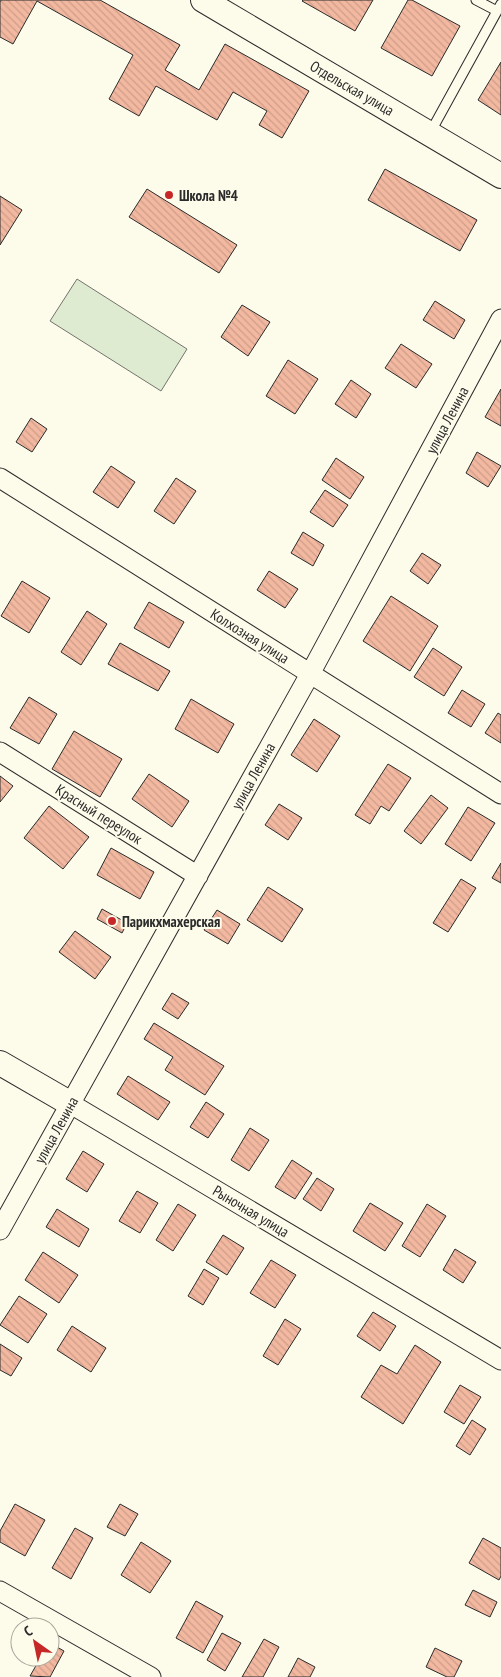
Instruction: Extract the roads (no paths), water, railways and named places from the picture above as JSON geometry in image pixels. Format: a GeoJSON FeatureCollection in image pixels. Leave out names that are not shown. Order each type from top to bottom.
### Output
{"type":"FeatureCollection","features":[{"type":"Feature","properties":{"kind":"street","name":"Отдельская улица"},"geometry":{"type":"LineString","coordinates":[[203,0],[501,176]]}},
{"type":"Feature","properties":{"kind":"street","name":"улица Ленина"},"geometry":{"type":"LineString","coordinates":[[0,1230],[310,674],[501,318]]}},
{"type":"Feature","properties":{"kind":"street","name":"Колхозная улица"},"geometry":{"type":"LineString","coordinates":[[0,478],[501,794]]}},
{"type":"Feature","properties":{"kind":"street","name":"Красный переулок"},"geometry":{"type":"LineString","coordinates":[[0,752],[198,876]]}},
{"type":"Feature","properties":{"kind":"street","name":"Рыночная улица"},"geometry":{"type":"LineString","coordinates":[[0,1063],[501,1360]]}},
{"type":"Feature","properties":{"kind":"street"},"geometry":{"type":"LineString","coordinates":[[0,1591],[151,1677]]}},
{"type":"Feature","properties":{"kind":"lane"},"geometry":{"type":"LineString","coordinates":[[430,134],[499,8],[476,0]]}},
{"type":"Feature","properties":{"kind":"place","name":"Школа №4"},"geometry":{"type":"Point","coordinates":[169,195]}},
{"type":"Feature","properties":{"kind":"place","name":"Парикхмахерская"},"geometry":{"type":"Point","coordinates":[112,921]}}]}
